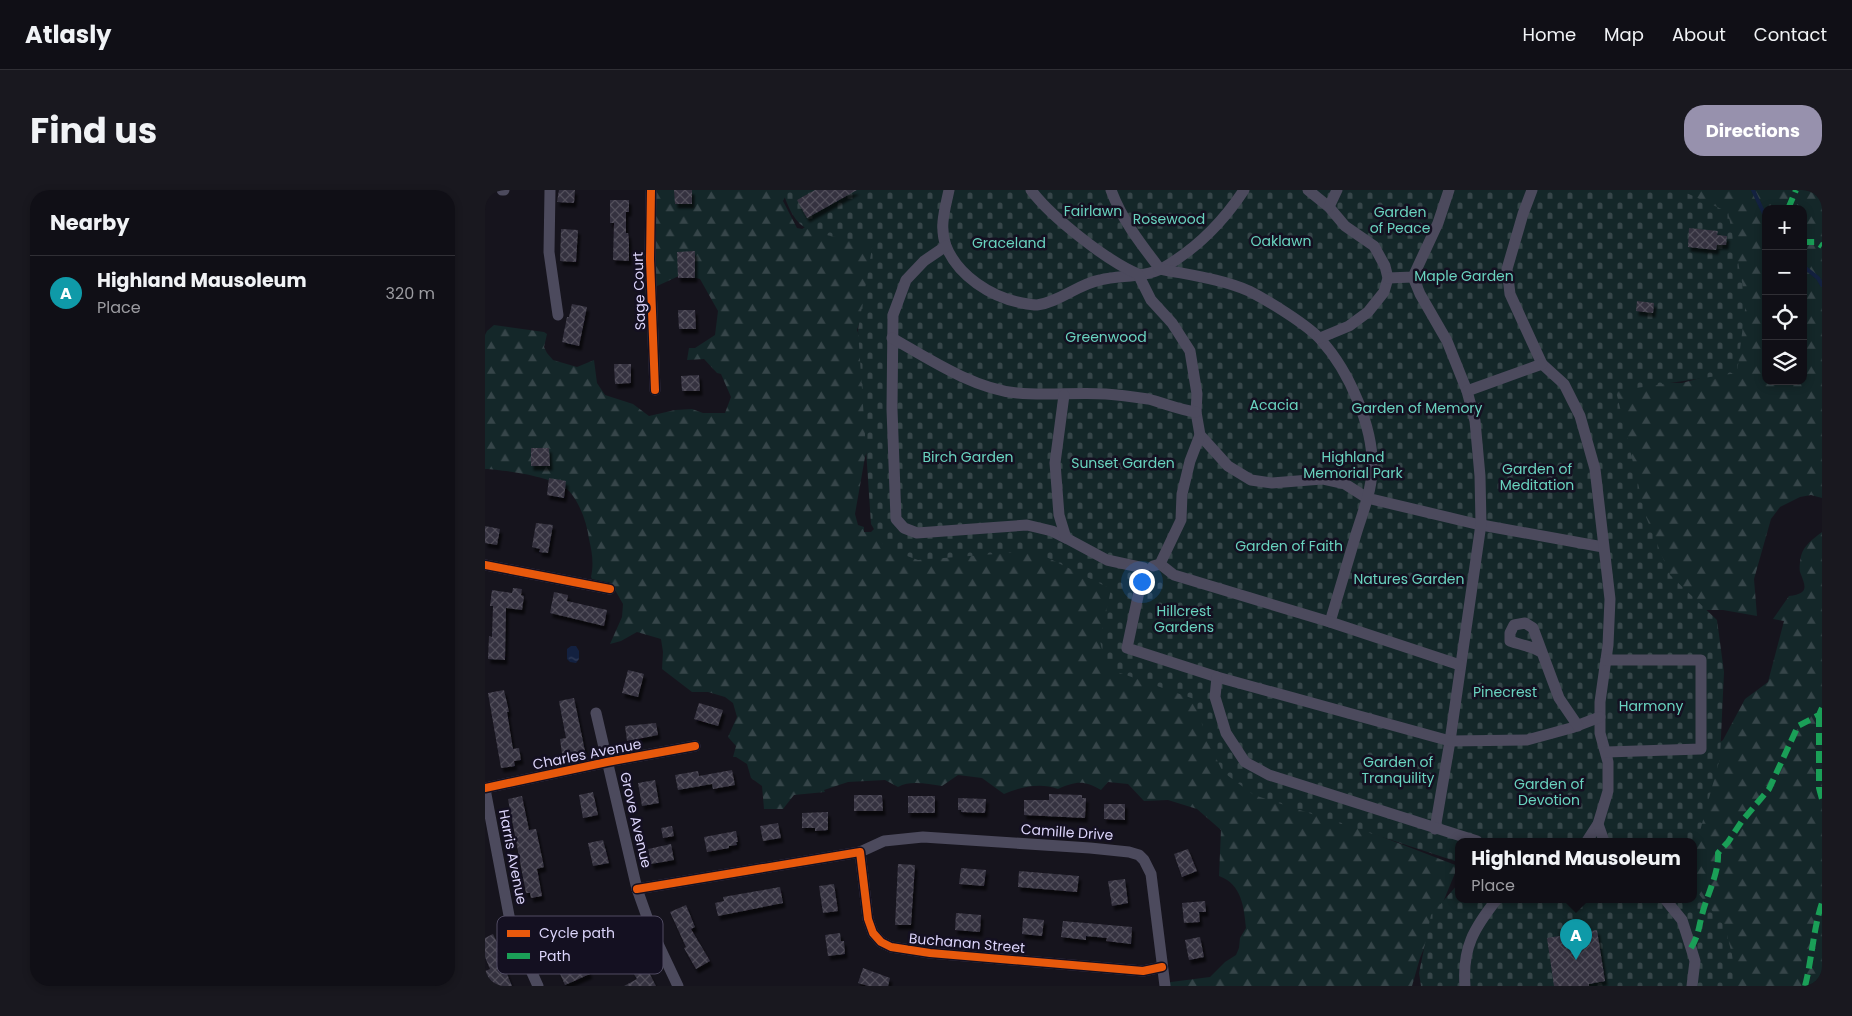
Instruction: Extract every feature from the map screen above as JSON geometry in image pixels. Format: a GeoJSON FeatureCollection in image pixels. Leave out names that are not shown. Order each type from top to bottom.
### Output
{"type":"FeatureCollection","features":[{"type":"Feature","properties":{"kind":"street"},"geometry":{"type":"LineString","coordinates":[[550,190],[549,252],[558,315]]}},
{"type":"Feature","properties":{"kind":"street","name":"Sage Court"},"geometry":{"type":"LineString","coordinates":[[651,190],[650,259],[655,390]]}},
{"type":"Feature","properties":{"kind":"street"},"geometry":{"type":"LineString","coordinates":[[949,190],[942,222],[947,246],[961,269],[987,291],[1013,301],[1036,305],[1055,300],[1082,285],[1101,279],[1126,278],[1160,269],[1181,257],[1208,235],[1230,212],[1244,190]]}},
{"type":"Feature","properties":{"kind":"street"},"geometry":{"type":"LineString","coordinates":[[1031,190],[1041,204],[1084,239],[1123,268],[1138,274],[1151,300],[1172,323],[1190,352],[1197,394],[1196,412],[1201,435],[1228,466],[1251,480],[1272,483],[1322,479],[1345,484],[1367,498],[1481,524],[1603,547]]}},
{"type":"Feature","properties":{"kind":"street"},"geometry":{"type":"LineString","coordinates":[[1111,190],[1117,207],[1160,269],[1210,279],[1248,291],[1283,311],[1320,338],[1339,363],[1358,401],[1370,440],[1372,472],[1367,498],[1330,622]]}},
{"type":"Feature","properties":{"kind":"street"},"geometry":{"type":"LineString","coordinates":[[1308,190],[1329,207],[1345,226],[1374,246],[1385,266],[1388,278],[1384,292],[1368,312],[1349,326],[1320,338]]}},
{"type":"Feature","properties":{"kind":"street"},"geometry":{"type":"LineString","coordinates":[[1329,207],[1337,190]]}},
{"type":"Feature","properties":{"kind":"street"},"geometry":{"type":"LineString","coordinates":[[1435,829],[1450,741],[1481,524],[1475,421],[1467,391],[1447,340],[1420,294],[1413,277],[1438,222],[1449,190]]}},
{"type":"Feature","properties":{"kind":"street"},"geometry":{"type":"LineString","coordinates":[[1532,190],[1507,269],[1510,294],[1542,364],[1564,384],[1580,416],[1595,469],[1603,547],[1611,599],[1606,660],[1599,702],[1600,733],[1608,762],[1608,791],[1598,824],[1589,838]]}},
{"type":"Feature","properties":{"kind":"street"},"geometry":{"type":"LineString","coordinates":[[947,246],[924,261],[906,280],[893,315],[896,519],[903,528],[917,532],[1027,525],[1052,531],[1107,560],[1144,568],[1160,564]]}},
{"type":"Feature","properties":{"kind":"street"},"geometry":{"type":"LineString","coordinates":[[1388,278],[1413,277]]}},
{"type":"Feature","properties":{"kind":"street"},"geometry":{"type":"LineString","coordinates":[[892,338],[931,361],[981,384],[1016,393],[1105,394],[1140,398],[1196,412]]}},
{"type":"Feature","properties":{"kind":"street"},"geometry":{"type":"LineString","coordinates":[[1467,391],[1542,364]]}},
{"type":"Feature","properties":{"kind":"street"},"geometry":{"type":"LineString","coordinates":[[1064,395],[1055,463],[1059,515],[1065,538]]}},
{"type":"Feature","properties":{"kind":"street"},"geometry":{"type":"LineString","coordinates":[[1160,564],[1181,520],[1182,494],[1190,461],[1201,435]]}},
{"type":"Feature","properties":{"kind":"street"},"geometry":{"type":"LineString","coordinates":[[1160,564],[1174,575],[1330,622],[1460,665]]}},
{"type":"Feature","properties":{"kind":"street"},"geometry":{"type":"LineString","coordinates":[[485,565],[610,589]]}},
{"type":"Feature","properties":{"kind":"street"},"geometry":{"type":"LineString","coordinates":[[1144,568],[1127,648],[1217,678],[1450,741],[1527,740],[1578,726],[1600,717]]}},
{"type":"Feature","properties":{"kind":"street"},"geometry":{"type":"LineString","coordinates":[[1541,652],[1559,698],[1578,726]]}},
{"type":"Feature","properties":{"kind":"street"},"geometry":{"type":"LineString","coordinates":[[1606,660],[1701,660],[1701,749],[1606,752]]}},
{"type":"Feature","properties":{"kind":"street"},"geometry":{"type":"LineString","coordinates":[[1217,678],[1215,697],[1226,734],[1245,762],[1269,775],[1466,838]]}},
{"type":"Feature","properties":{"kind":"street","name":"Grove Avenue"},"geometry":{"type":"LineString","coordinates":[[596,713],[637,889],[647,916]]}},
{"type":"Feature","properties":{"kind":"street","name":"Charles Avenue"},"geometry":{"type":"LineString","coordinates":[[485,788],[607,762],[695,746]]}},
{"type":"Feature","properties":{"kind":"street","name":"Harris Avenue"},"geometry":{"type":"LineString","coordinates":[[485,788],[509,916]]}},
{"type":"Feature","properties":{"kind":"street"},"geometry":{"type":"LineString","coordinates":[[1598,824],[1603,838]]}},
{"type":"Feature","properties":{"kind":"street","name":"Camille Drive"},"geometry":{"type":"LineString","coordinates":[[860,852],[884,841],[923,837],[1090,848],[1129,852],[1139,855],[1144,860],[1151,874],[1165,986]]}},
{"type":"Feature","properties":{"kind":"street"},"geometry":{"type":"LineString","coordinates":[[637,889],[860,852]]}},
{"type":"Feature","properties":{"kind":"street","name":"Buchanan Street"},"geometry":{"type":"LineString","coordinates":[[860,852],[868,919],[873,933],[881,942],[891,947],[930,954],[1143,971],[1162,967]]}},
{"type":"Feature","properties":{"kind":"street"},"geometry":{"type":"LineString","coordinates":[[1465,986],[1464,973],[1467,945],[1481,918],[1494,903]]}},
{"type":"Feature","properties":{"kind":"street"},"geometry":{"type":"LineString","coordinates":[[1668,903],[1682,920],[1695,962],[1692,986]]}},
{"type":"Feature","properties":{"kind":"street","name":"Grove Avenue"},"geometry":{"type":"LineString","coordinates":[[663,954],[678,986]]}},
{"type":"Feature","properties":{"kind":"street","name":"Harris Avenue"},"geometry":{"type":"LineString","coordinates":[[533,974],[538,986]]}},
{"type":"Feature","properties":{"kind":"green space"},"geometry":{"type":"Polygon","coordinates":[[[653,190],[789,190],[783,201],[797,228],[802,229],[820,218],[916,199],[868,299],[857,330],[869,360],[871,438],[865,457],[855,514],[858,525],[864,527],[864,532],[871,532],[878,525],[1009,530],[1079,558],[1205,678],[1354,826],[1455,865],[1455,873],[1420,958],[1412,986],[1168,986],[1167,983],[1171,982],[1210,977],[1225,962],[1236,955],[1240,938],[1246,928],[1243,905],[1233,885],[1219,876],[1221,830],[1197,809],[1168,800],[1144,801],[1128,784],[1108,782],[1101,790],[1085,783],[1070,784],[1058,789],[1044,786],[1024,787],[1004,794],[982,778],[958,775],[942,786],[914,783],[898,787],[885,780],[848,782],[824,790],[825,792],[794,795],[783,809],[764,809],[762,786],[751,778],[747,764],[733,757],[736,746],[728,737],[737,717],[733,703],[725,697],[708,692],[692,692],[662,669],[663,652],[661,639],[637,632],[621,641],[610,644],[622,617],[623,604],[611,583],[592,579],[591,577],[592,558],[587,527],[583,514],[570,492],[554,482],[543,478],[485,469],[485,335],[494,325],[544,332],[547,334],[544,347],[553,360],[577,367],[594,360],[597,383],[605,395],[633,404],[649,416],[675,410],[692,409],[703,413],[725,413],[731,397],[721,374],[717,373],[704,359],[687,360],[689,348],[695,348],[715,335],[718,311],[700,279],[681,275],[655,287],[653,190]]]}},
{"type":"Feature","properties":{"kind":"green space","name":"Highland Memorial Park"},"geometry":{"type":"Polygon","coordinates":[[[782,190],[1680,190],[1728,212],[1746,302],[1737,373],[1616,391],[1646,517],[1670,575],[1717,620],[1724,672],[1720,758],[1697,842],[1697,838],[1455,838],[1455,861],[1254,795],[1223,772],[1208,742],[1194,699],[1106,668],[1100,641],[1111,589],[1034,551],[918,560],[885,548],[871,524],[858,330],[873,242],[827,235],[810,230],[800,224],[788,205],[782,190]]]}},
{"type":"Feature","properties":{"kind":"green space"},"geometry":{"type":"Polygon","coordinates":[[[1569,190],[1822,190],[1822,498],[1811,495],[1800,497],[1780,507],[1771,519],[1754,579],[1757,616],[1723,610],[1704,610],[1669,630],[1543,319],[1639,382],[1682,383],[1715,374],[1569,190]]]}},
{"type":"Feature","properties":{"kind":"green space"},"geometry":{"type":"Polygon","coordinates":[[[1822,532],[1822,986],[1736,986],[1731,972],[1695,903],[1697,903],[1697,838],[1694,838],[1714,747],[1723,740],[1745,699],[1768,682],[1784,621],[1773,619],[1789,596],[1800,594],[1804,589],[1804,582],[1800,572],[1801,556],[1812,540],[1822,532]]]}},
{"type":"Feature","properties":{"kind":"green space"},"geometry":{"type":"Polygon","coordinates":[[[1455,887],[1455,903],[1697,903],[1697,892],[1725,927],[1735,966],[1736,986],[1421,986],[1419,973],[1431,915],[1455,887]]]}},
{"type":"Feature","properties":{"kind":"water"},"geometry":{"type":"Polygon","coordinates":[[[571,646],[576,646],[579,651],[579,659],[576,663],[570,662],[567,659],[567,649],[571,646]]]}},
{"type":"Feature","properties":{"kind":"building"},"geometry":{"type":"Polygon","coordinates":[[[559,190],[575,190],[574,203],[557,202],[559,190]]]}},
{"type":"Feature","properties":{"kind":"building"},"geometry":{"type":"Polygon","coordinates":[[[674,190],[692,190],[692,204],[675,204],[674,190]]]}},
{"type":"Feature","properties":{"kind":"building"},"geometry":{"type":"Polygon","coordinates":[[[815,190],[857,190],[807,218],[797,200],[815,190]]]}},
{"type":"Feature","properties":{"kind":"building"},"geometry":{"type":"Polygon","coordinates":[[[610,200],[629,200],[629,212],[626,212],[626,233],[628,233],[629,240],[629,261],[613,260],[614,223],[610,223],[610,200]]]}},
{"type":"Feature","properties":{"kind":"building"},"geometry":{"type":"Polygon","coordinates":[[[1689,228],[1718,231],[1717,235],[1727,236],[1726,245],[1717,245],[1716,250],[1688,247],[1689,228]]]}},
{"type":"Feature","properties":{"kind":"building"},"geometry":{"type":"Polygon","coordinates":[[[561,229],[578,230],[576,262],[560,261],[561,229]]]}},
{"type":"Feature","properties":{"kind":"building"},"geometry":{"type":"Polygon","coordinates":[[[695,251],[695,278],[678,278],[677,252],[695,251]]]}},
{"type":"Feature","properties":{"kind":"building"},"geometry":{"type":"Polygon","coordinates":[[[1637,301],[1654,303],[1653,313],[1636,311],[1637,301]]]}},
{"type":"Feature","properties":{"kind":"building"},"geometry":{"type":"Polygon","coordinates":[[[572,304],[587,307],[579,346],[562,342],[567,317],[569,317],[572,304]]]}},
{"type":"Feature","properties":{"kind":"building"},"geometry":{"type":"Polygon","coordinates":[[[678,310],[695,310],[696,329],[679,329],[678,310]]]}},
{"type":"Feature","properties":{"kind":"building"},"geometry":{"type":"Polygon","coordinates":[[[614,364],[631,364],[631,383],[615,384],[614,364]]]}},
{"type":"Feature","properties":{"kind":"building"},"geometry":{"type":"Polygon","coordinates":[[[699,375],[700,391],[682,391],[681,376],[699,375]]]}},
{"type":"Feature","properties":{"kind":"building"},"geometry":{"type":"Polygon","coordinates":[[[531,448],[549,448],[550,466],[531,466],[531,448]]]}},
{"type":"Feature","properties":{"kind":"building"},"geometry":{"type":"Polygon","coordinates":[[[549,478],[566,481],[564,498],[547,495],[549,478]]]}},
{"type":"Feature","properties":{"kind":"building"},"geometry":{"type":"Polygon","coordinates":[[[536,523],[553,525],[548,553],[539,552],[540,549],[532,547],[536,523]]]}},
{"type":"Feature","properties":{"kind":"building"},"geometry":{"type":"Polygon","coordinates":[[[485,526],[500,529],[497,545],[485,543],[485,526]]]}},
{"type":"Feature","properties":{"kind":"building"},"geometry":{"type":"Polygon","coordinates":[[[513,588],[522,589],[521,595],[524,596],[522,610],[506,608],[505,660],[488,659],[489,636],[492,637],[493,606],[490,606],[492,590],[512,593],[513,588]]]}},
{"type":"Feature","properties":{"kind":"building"},"geometry":{"type":"Polygon","coordinates":[[[554,592],[568,595],[567,601],[607,610],[604,626],[550,613],[554,592]]]}},
{"type":"Feature","properties":{"kind":"building"},"geometry":{"type":"Polygon","coordinates":[[[628,670],[644,674],[638,697],[622,693],[628,670]]]}},
{"type":"Feature","properties":{"kind":"building"},"geometry":{"type":"Polygon","coordinates":[[[504,690],[509,712],[507,712],[513,749],[519,748],[521,760],[514,761],[515,766],[501,768],[488,693],[504,690]]]}},
{"type":"Feature","properties":{"kind":"building"},"geometry":{"type":"Polygon","coordinates":[[[574,698],[585,751],[562,754],[560,739],[566,738],[559,701],[574,698]]]}},
{"type":"Feature","properties":{"kind":"building"},"geometry":{"type":"Polygon","coordinates":[[[699,703],[723,710],[718,726],[694,719],[699,703]]]}},
{"type":"Feature","properties":{"kind":"building"},"geometry":{"type":"Polygon","coordinates":[[[656,723],[658,735],[627,741],[625,726],[656,723]]]}},
{"type":"Feature","properties":{"kind":"building"},"geometry":{"type":"Polygon","coordinates":[[[732,770],[735,785],[713,789],[712,784],[678,790],[675,775],[698,771],[699,776],[732,770]]]}},
{"type":"Feature","properties":{"kind":"building"},"geometry":{"type":"Polygon","coordinates":[[[655,780],[659,803],[642,806],[638,783],[655,780]]]}},
{"type":"Feature","properties":{"kind":"building"},"geometry":{"type":"Polygon","coordinates":[[[593,792],[598,815],[583,818],[579,795],[593,792]]]}},
{"type":"Feature","properties":{"kind":"building"},"geometry":{"type":"Polygon","coordinates":[[[1049,794],[1082,795],[1082,798],[1086,798],[1085,818],[1024,815],[1024,800],[1049,800],[1049,794]]]}},
{"type":"Feature","properties":{"kind":"building"},"geometry":{"type":"Polygon","coordinates":[[[854,795],[882,795],[883,811],[854,811],[854,795]]]}},
{"type":"Feature","properties":{"kind":"building"},"geometry":{"type":"Polygon","coordinates":[[[522,796],[529,830],[536,829],[544,867],[537,869],[542,896],[531,898],[530,893],[526,893],[508,799],[522,796]]]}},
{"type":"Feature","properties":{"kind":"building"},"geometry":{"type":"Polygon","coordinates":[[[908,796],[935,796],[935,813],[908,813],[908,796]]]}},
{"type":"Feature","properties":{"kind":"building"},"geometry":{"type":"Polygon","coordinates":[[[958,798],[986,799],[985,813],[961,812],[961,810],[958,810],[958,798]]]}},
{"type":"Feature","properties":{"kind":"building"},"geometry":{"type":"Polygon","coordinates":[[[1104,804],[1125,804],[1125,820],[1104,819],[1104,804]]]}},
{"type":"Feature","properties":{"kind":"building"},"geometry":{"type":"Polygon","coordinates":[[[828,812],[828,830],[815,831],[815,828],[802,828],[802,813],[828,812]]]}},
{"type":"Feature","properties":{"kind":"building"},"geometry":{"type":"Polygon","coordinates":[[[778,823],[781,838],[763,841],[760,826],[778,823]]]}},
{"type":"Feature","properties":{"kind":"building"},"geometry":{"type":"Polygon","coordinates":[[[672,826],[674,836],[663,838],[661,828],[672,826]]]}},
{"type":"Feature","properties":{"kind":"building"},"geometry":{"type":"Polygon","coordinates":[[[736,831],[737,845],[707,852],[704,837],[736,831]]]}},
{"type":"Feature","properties":{"kind":"building"},"geometry":{"type":"Polygon","coordinates":[[[603,840],[609,863],[593,866],[588,843],[603,840]]]}},
{"type":"Feature","properties":{"kind":"building"},"geometry":{"type":"Polygon","coordinates":[[[671,844],[674,860],[651,864],[648,849],[671,844]]]}},
{"type":"Feature","properties":{"kind":"building"},"geometry":{"type":"Polygon","coordinates":[[[1188,849],[1197,871],[1182,877],[1174,854],[1188,849]]]}},
{"type":"Feature","properties":{"kind":"building"},"geometry":{"type":"Polygon","coordinates":[[[898,864],[915,865],[911,925],[895,925],[898,864]]]}},
{"type":"Feature","properties":{"kind":"building"},"geometry":{"type":"Polygon","coordinates":[[[961,868],[986,870],[984,886],[959,884],[961,868]]]}},
{"type":"Feature","properties":{"kind":"building"},"geometry":{"type":"Polygon","coordinates":[[[1019,871],[1079,876],[1077,892],[1018,887],[1019,871]]]}},
{"type":"Feature","properties":{"kind":"building"},"geometry":{"type":"Polygon","coordinates":[[[1125,879],[1128,903],[1112,906],[1108,881],[1125,879]]]}},
{"type":"Feature","properties":{"kind":"building"},"geometry":{"type":"Polygon","coordinates":[[[834,884],[838,911],[823,913],[819,886],[834,884]]]}},
{"type":"Feature","properties":{"kind":"building"},"geometry":{"type":"Polygon","coordinates":[[[780,887],[783,903],[718,916],[715,903],[724,901],[723,897],[780,887]]]}},
{"type":"Feature","properties":{"kind":"building"},"geometry":{"type":"Polygon","coordinates":[[[1205,901],[1206,912],[1199,912],[1200,922],[1184,923],[1182,903],[1205,901]]]}},
{"type":"Feature","properties":{"kind":"building"},"geometry":{"type":"Polygon","coordinates":[[[686,905],[695,927],[691,929],[710,961],[696,969],[684,948],[686,947],[670,912],[686,905]]]}},
{"type":"Feature","properties":{"kind":"building"},"geometry":{"type":"Polygon","coordinates":[[[956,913],[981,915],[980,932],[955,930],[956,913]]]}},
{"type":"Feature","properties":{"kind":"building"},"geometry":{"type":"Polygon","coordinates":[[[1023,918],[1044,920],[1042,936],[1022,934],[1023,918]]]}},
{"type":"Feature","properties":{"kind":"building"},"geometry":{"type":"Polygon","coordinates":[[[1063,921],[1132,927],[1131,944],[1106,941],[1107,938],[1086,936],[1086,940],[1061,937],[1063,921]]]}},
{"type":"Feature","properties":{"kind":"building"},"geometry":{"type":"Polygon","coordinates":[[[1597,930],[1605,981],[1589,984],[1589,986],[1554,986],[1547,938],[1597,930]]]}},
{"type":"Feature","properties":{"kind":"building"},"geometry":{"type":"Polygon","coordinates":[[[840,933],[841,941],[844,941],[845,954],[828,956],[825,935],[840,933]]]}},
{"type":"Feature","properties":{"kind":"building"},"geometry":{"type":"Polygon","coordinates":[[[493,934],[497,942],[497,974],[507,974],[512,986],[487,986],[485,971],[490,969],[485,957],[485,938],[493,934]]]}},
{"type":"Feature","properties":{"kind":"building"},"geometry":{"type":"Polygon","coordinates":[[[1200,937],[1204,957],[1189,960],[1185,940],[1200,937]]]}},
{"type":"Feature","properties":{"kind":"building"},"geometry":{"type":"Polygon","coordinates":[[[863,968],[890,978],[888,986],[868,986],[858,983],[863,968]]]}},
{"type":"Feature","properties":{"kind":"building"},"geometry":{"type":"Polygon","coordinates":[[[560,974],[590,974],[565,985],[560,974]]]}},
{"type":"Feature","properties":{"kind":"building"},"geometry":{"type":"Polygon","coordinates":[[[634,974],[650,974],[656,986],[624,986],[637,979],[634,974]]]}},
{"type":"Feature","properties":{"kind":"waterway"},"geometry":{"type":"LineString","coordinates":[[1753,190],[1762,209]]}},
{"type":"Feature","properties":{"kind":"waterway"},"geometry":{"type":"LineString","coordinates":[[1807,269],[1818,278],[1822,285]]}},
{"type":"Feature","properties":{"kind":"marked path"},"geometry":{"type":"LineString","coordinates":[[1790,205],[1796,190]]}},
{"type":"Feature","properties":{"kind":"marked path"},"geometry":{"type":"LineString","coordinates":[[1807,242],[1816,242],[1822,246]]}},
{"type":"Feature","properties":{"kind":"marked path"},"geometry":{"type":"LineString","coordinates":[[1691,948],[1697,935],[1715,876],[1718,853],[1769,789],[1798,726],[1819,715],[1822,708]]}},
{"type":"Feature","properties":{"kind":"marked path"},"geometry":{"type":"LineString","coordinates":[[1819,715],[1819,788],[1822,799]]}},
{"type":"Feature","properties":{"kind":"marked path"},"geometry":{"type":"LineString","coordinates":[[1805,986],[1822,903]]}},
{"type":"Feature","properties":{"kind":"cycle path"},"geometry":{"type":"LineString","coordinates":[[651,190],[650,259],[655,390]]}},
{"type":"Feature","properties":{"kind":"cycle path"},"geometry":{"type":"LineString","coordinates":[[485,565],[610,589]]}},
{"type":"Feature","properties":{"kind":"cycle path"},"geometry":{"type":"LineString","coordinates":[[485,788],[607,762],[695,746]]}},
{"type":"Feature","properties":{"kind":"cycle path"},"geometry":{"type":"LineString","coordinates":[[637,889],[860,852],[868,919],[873,933],[881,942],[891,947],[930,953],[1143,971],[1162,967]]}},
{"type":"Feature","properties":{"kind":"place","name":"Highland Mausoleum"},"geometry":{"type":"Point","coordinates":[1576,960]}},
{"type":"Feature","properties":{"kind":"park label","name":"Fairlawn"},"geometry":{"type":"Point","coordinates":[1093,211]}},
{"type":"Feature","properties":{"kind":"park label","name":"Rosewood"},"geometry":{"type":"Point","coordinates":[1169,219]}},
{"type":"Feature","properties":{"kind":"park label","name":"Garden of Peace"},"geometry":{"type":"Point","coordinates":[1400,220]}},
{"type":"Feature","properties":{"kind":"park label","name":"Oaklawn"},"geometry":{"type":"Point","coordinates":[1281,241]}},
{"type":"Feature","properties":{"kind":"park label","name":"Graceland"},"geometry":{"type":"Point","coordinates":[1009,243]}},
{"type":"Feature","properties":{"kind":"park label","name":"Maple Garden"},"geometry":{"type":"Point","coordinates":[1464,276]}},
{"type":"Feature","properties":{"kind":"park label","name":"Greenwood"},"geometry":{"type":"Point","coordinates":[1106,337]}},
{"type":"Feature","properties":{"kind":"park label","name":"Acacia"},"geometry":{"type":"Point","coordinates":[1274,405]}},
{"type":"Feature","properties":{"kind":"park label","name":"Garden of Memory"},"geometry":{"type":"Point","coordinates":[1417,408]}},
{"type":"Feature","properties":{"kind":"park label","name":"Birch Garden"},"geometry":{"type":"Point","coordinates":[968,457]}},
{"type":"Feature","properties":{"kind":"park label","name":"Sunset Garden"},"geometry":{"type":"Point","coordinates":[1123,463]}},
{"type":"Feature","properties":{"kind":"park label","name":"Garden of Meditation"},"geometry":{"type":"Point","coordinates":[1537,478]}},
{"type":"Feature","properties":{"kind":"park label","name":"Garden of Faith"},"geometry":{"type":"Point","coordinates":[1289,546]}},
{"type":"Feature","properties":{"kind":"park label","name":"Natures Garden"},"geometry":{"type":"Point","coordinates":[1409,579]}},
{"type":"Feature","properties":{"kind":"park label","name":"Hillcrest Gardens"},"geometry":{"type":"Point","coordinates":[1184,620]}},
{"type":"Feature","properties":{"kind":"park label","name":"Pinecrest"},"geometry":{"type":"Point","coordinates":[1505,692]}},
{"type":"Feature","properties":{"kind":"park label","name":"Harmony"},"geometry":{"type":"Point","coordinates":[1651,706]}},
{"type":"Feature","properties":{"kind":"park label","name":"Garden of Tranquility"},"geometry":{"type":"Point","coordinates":[1398,770]}},
{"type":"Feature","properties":{"kind":"park label","name":"Garden of Devotion"},"geometry":{"type":"Point","coordinates":[1549,792]}}]}
